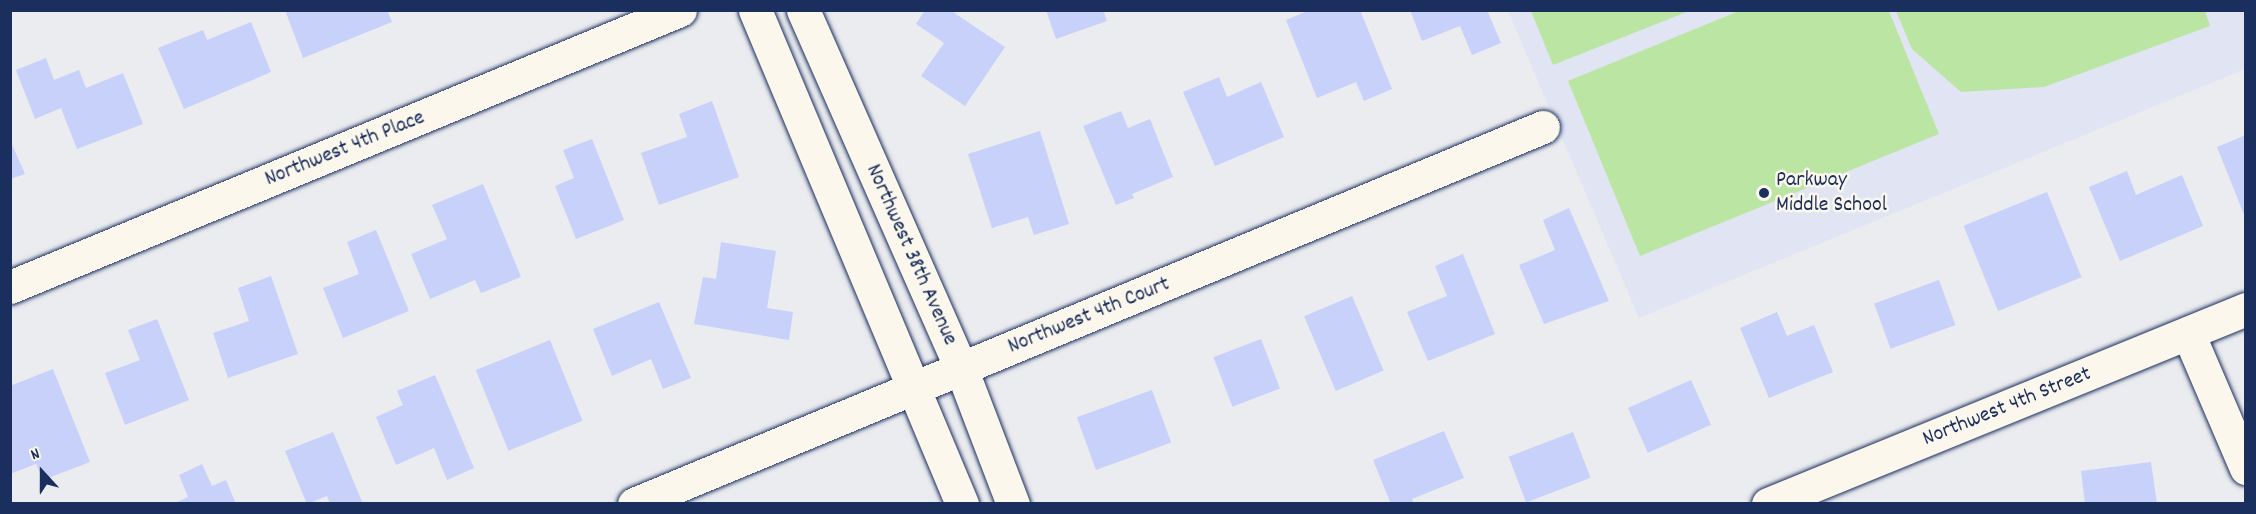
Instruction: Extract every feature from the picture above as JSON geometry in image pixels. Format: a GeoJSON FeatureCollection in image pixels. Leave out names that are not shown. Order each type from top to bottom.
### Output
{"type":"FeatureCollection","features":[{"type":"Feature","properties":{"kind":"street","name":"Northwest 4th Place"},"geometry":{"type":"LineString","coordinates":[[10,287],[680,10]]}},
{"type":"Feature","properties":{"kind":"street","name":"Northwest 38th Avenue"},"geometry":{"type":"LineString","coordinates":[[755,10],[962,504]]}},
{"type":"Feature","properties":{"kind":"street","name":"Northwest 38th Avenue"},"geometry":{"type":"LineString","coordinates":[[802,10],[962,368],[1012,504]]}},
{"type":"Feature","properties":{"kind":"street","name":"Northwest 4th Court"},"geometry":{"type":"LineString","coordinates":[[634,504],[1543,128]]}},
{"type":"Feature","properties":{"kind":"street","name":"Northwest 4th Street"},"geometry":{"type":"LineString","coordinates":[[1768,504],[2246,309]]}},
{"type":"Feature","properties":{"kind":"street"},"geometry":{"type":"LineString","coordinates":[[2188,333],[2246,468]]}},
{"type":"Feature","properties":{"kind":"shaded area","name":"Parkway Middle School"},"geometry":{"type":"Polygon","coordinates":[[[1508,11],[2245,11],[2245,69],[1639,318],[1508,11]]]}},
{"type":"Feature","properties":{"kind":"green space"},"geometry":{"type":"Polygon","coordinates":[[[1531,11],[1689,11],[1553,65],[1531,11]]]}},
{"type":"Feature","properties":{"kind":"green space"},"geometry":{"type":"Polygon","coordinates":[[[1739,11],[1889,11],[1939,134],[1640,256],[1568,81],[1739,11]]]}},
{"type":"Feature","properties":{"kind":"green space"},"geometry":{"type":"Polygon","coordinates":[[[1896,11],[2205,11],[2210,26],[2044,87],[1961,92],[1912,49],[1896,11]]]}},
{"type":"Feature","properties":{"kind":"building"},"geometry":{"type":"Polygon","coordinates":[[[285,10],[387,10],[392,22],[303,58],[285,10]]]}},
{"type":"Feature","properties":{"kind":"building"},"geometry":{"type":"Polygon","coordinates":[[[925,10],[950,10],[1005,47],[965,106],[921,76],[944,43],[916,24],[925,10]]]}},
{"type":"Feature","properties":{"kind":"building"},"geometry":{"type":"Polygon","coordinates":[[[1046,10],[1103,10],[1107,21],[1056,39],[1046,10]]]}},
{"type":"Feature","properties":{"kind":"building"},"geometry":{"type":"Polygon","coordinates":[[[1310,10],[1360,10],[1392,89],[1364,101],[1356,82],[1317,98],[1286,20],[1310,10]]]}},
{"type":"Feature","properties":{"kind":"building"},"geometry":{"type":"Polygon","coordinates":[[[1410,10],[1487,10],[1501,43],[1472,55],[1460,26],[1422,41],[1410,10]]]}},
{"type":"Feature","properties":{"kind":"building"},"geometry":{"type":"Polygon","coordinates":[[[251,22],[271,72],[184,109],[158,48],[203,30],[207,40],[251,22]]]}},
{"type":"Feature","properties":{"kind":"building"},"geometry":{"type":"Polygon","coordinates":[[[46,58],[54,80],[79,70],[86,88],[123,73],[143,124],[77,149],[61,108],[35,119],[16,70],[46,58]]]}},
{"type":"Feature","properties":{"kind":"building"},"geometry":{"type":"Polygon","coordinates":[[[1219,77],[1227,97],[1261,82],[1284,137],[1215,166],[1183,92],[1219,77]]]}},
{"type":"Feature","properties":{"kind":"building"},"geometry":{"type":"Polygon","coordinates":[[[712,101],[739,177],[659,205],[641,153],[687,137],[679,114],[712,101]]]}},
{"type":"Feature","properties":{"kind":"building"},"geometry":{"type":"Polygon","coordinates":[[[1121,111],[1128,128],[1150,119],[1173,177],[1132,194],[1134,198],[1116,205],[1083,126],[1121,111]]]}},
{"type":"Feature","properties":{"kind":"building"},"geometry":{"type":"Polygon","coordinates":[[[1040,131],[1069,224],[1034,235],[1028,217],[992,228],[968,154],[1040,131]]]}},
{"type":"Feature","properties":{"kind":"building"},"geometry":{"type":"Polygon","coordinates":[[[2246,135],[2246,217],[2245,217],[2217,147],[2246,135]]]}},
{"type":"Feature","properties":{"kind":"building"},"geometry":{"type":"Polygon","coordinates":[[[592,139],[624,220],[576,239],[555,186],[574,178],[563,150],[592,139]]]}},
{"type":"Feature","properties":{"kind":"building"},"geometry":{"type":"Polygon","coordinates":[[[10,140],[25,174],[10,179],[10,140]]]}},
{"type":"Feature","properties":{"kind":"building"},"geometry":{"type":"Polygon","coordinates":[[[2127,171],[2136,195],[2182,175],[2203,226],[2120,261],[2089,187],[2127,171]]]}},
{"type":"Feature","properties":{"kind":"building"},"geometry":{"type":"Polygon","coordinates":[[[483,184],[521,277],[481,293],[475,280],[430,299],[411,254],[447,239],[432,205],[483,184]]]}},
{"type":"Feature","properties":{"kind":"building"},"geometry":{"type":"Polygon","coordinates":[[[2047,192],[2081,277],[1998,311],[1964,226],[2047,192]]]}},
{"type":"Feature","properties":{"kind":"building"},"geometry":{"type":"Polygon","coordinates":[[[1569,208],[1609,301],[1544,324],[1519,265],[1555,250],[1543,220],[1569,208]]]}},
{"type":"Feature","properties":{"kind":"building"},"geometry":{"type":"Polygon","coordinates":[[[376,230],[409,311],[343,338],[323,288],[359,274],[347,242],[376,230]]]}},
{"type":"Feature","properties":{"kind":"building"},"geometry":{"type":"Polygon","coordinates":[[[721,242],[776,251],[767,308],[793,312],[789,340],[694,324],[703,277],[716,279],[721,242]]]}},
{"type":"Feature","properties":{"kind":"building"},"geometry":{"type":"Polygon","coordinates":[[[1463,254],[1495,334],[1428,361],[1407,312],[1447,296],[1435,266],[1463,254]]]}},
{"type":"Feature","properties":{"kind":"building"},"geometry":{"type":"Polygon","coordinates":[[[271,276],[298,354],[228,378],[213,333],[249,321],[238,288],[271,276]]]}},
{"type":"Feature","properties":{"kind":"building"},"geometry":{"type":"Polygon","coordinates":[[[1939,280],[1955,325],[1891,349],[1874,304],[1939,280]]]}},
{"type":"Feature","properties":{"kind":"building"},"geometry":{"type":"Polygon","coordinates":[[[1352,296],[1384,371],[1336,391],[1304,316],[1352,296]]]}},
{"type":"Feature","properties":{"kind":"building"},"geometry":{"type":"Polygon","coordinates":[[[659,302],[691,378],[663,389],[651,359],[612,376],[593,329],[659,302]]]}},
{"type":"Feature","properties":{"kind":"building"},"geometry":{"type":"Polygon","coordinates":[[[1777,312],[1787,336],[1814,325],[1833,372],[1769,398],[1740,328],[1777,312]]]}},
{"type":"Feature","properties":{"kind":"building"},"geometry":{"type":"Polygon","coordinates":[[[157,319],[189,400],[125,425],[105,373],[140,360],[128,330],[157,319]]]}},
{"type":"Feature","properties":{"kind":"building"},"geometry":{"type":"Polygon","coordinates":[[[1261,339],[1280,388],[1232,407],[1213,357],[1261,339]]]}},
{"type":"Feature","properties":{"kind":"building"},"geometry":{"type":"Polygon","coordinates":[[[550,340],[583,421],[508,451],[476,370],[550,340]]]}},
{"type":"Feature","properties":{"kind":"building"},"geometry":{"type":"Polygon","coordinates":[[[53,369],[90,462],[43,480],[36,464],[10,474],[10,386],[53,369]]]}},
{"type":"Feature","properties":{"kind":"building"},"geometry":{"type":"Polygon","coordinates":[[[435,375],[474,468],[447,480],[434,448],[396,465],[376,417],[403,405],[397,391],[435,375]]]}},
{"type":"Feature","properties":{"kind":"building"},"geometry":{"type":"Polygon","coordinates":[[[1691,380],[1711,425],[1648,453],[1628,408],[1691,380]]]}},
{"type":"Feature","properties":{"kind":"building"},"geometry":{"type":"Polygon","coordinates":[[[1152,390],[1171,443],[1096,470],[1077,417],[1152,390]]]}},
{"type":"Feature","properties":{"kind":"building"},"geometry":{"type":"Polygon","coordinates":[[[1444,431],[1464,478],[1412,499],[1414,504],[1391,504],[1373,460],[1444,431]]]}},
{"type":"Feature","properties":{"kind":"building"},"geometry":{"type":"Polygon","coordinates":[[[333,432],[363,504],[330,504],[327,496],[307,504],[285,451],[333,432]]]}},
{"type":"Feature","properties":{"kind":"building"},"geometry":{"type":"Polygon","coordinates":[[[1573,432],[1591,478],[1526,502],[1509,457],[1573,432]]]}},
{"type":"Feature","properties":{"kind":"building"},"geometry":{"type":"Polygon","coordinates":[[[2151,462],[2157,504],[2085,504],[2081,471],[2151,462]]]}},
{"type":"Feature","properties":{"kind":"building"},"geometry":{"type":"Polygon","coordinates":[[[202,464],[212,486],[226,480],[236,504],[173,504],[188,497],[179,475],[202,464]]]}},
{"type":"Feature","properties":{"kind":"place","name":"Parkway Middle School"},"geometry":{"type":"Point","coordinates":[1764,193]}}]}
